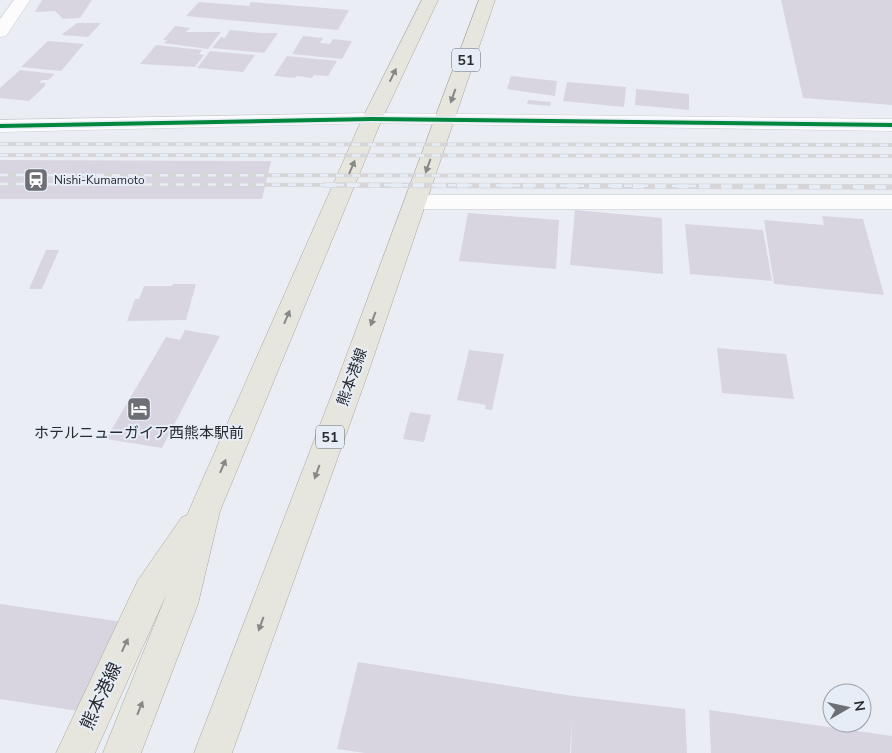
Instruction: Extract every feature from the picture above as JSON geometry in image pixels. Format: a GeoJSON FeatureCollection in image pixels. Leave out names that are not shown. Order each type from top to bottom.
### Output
{"type":"FeatureCollection","features":[{"type":"Feature","properties":{"kind":"main road","name":"熊本港線"},"geometry":{"type":"LineString","coordinates":[[122,753],[181,604],[204,511],[372,119],[430,0]]}},
{"type":"Feature","properties":{"kind":"main road","name":"熊本港線"},"geometry":{"type":"LineString","coordinates":[[213,753],[416,202],[487,0]]}},
{"type":"Feature","properties":{"kind":"main road","name":"熊本港線"},"geometry":{"type":"LineString","coordinates":[[75,753],[150,590],[204,511]]}},
{"type":"Feature","properties":{"kind":"street"},"geometry":{"type":"LineString","coordinates":[[0,32],[22,0]]}},
{"type":"Feature","properties":{"kind":"street"},"geometry":{"type":"LineString","coordinates":[[0,126],[372,119],[892,125]]}},
{"type":"Feature","properties":{"kind":"street"},"geometry":{"type":"LineString","coordinates":[[416,202],[892,202]]}},
{"type":"Feature","properties":{"kind":"building"},"geometry":{"type":"Polygon","coordinates":[[[42,0],[92,0],[80,18],[63,19],[55,11],[35,12],[42,0]]]}},
{"type":"Feature","properties":{"kind":"building"},"geometry":{"type":"Polygon","coordinates":[[[781,0],[892,0],[892,105],[803,98],[781,0]]]}},
{"type":"Feature","properties":{"kind":"building"},"geometry":{"type":"Polygon","coordinates":[[[199,2],[249,6],[251,2],[349,10],[338,30],[186,16],[199,2]]]}},
{"type":"Feature","properties":{"kind":"building"},"geometry":{"type":"Polygon","coordinates":[[[77,23],[101,23],[88,37],[61,35],[77,23]]]}},
{"type":"Feature","properties":{"kind":"building"},"geometry":{"type":"Polygon","coordinates":[[[175,26],[190,28],[186,32],[221,32],[208,49],[164,43],[167,40],[163,40],[175,26]]]}},
{"type":"Feature","properties":{"kind":"building"},"geometry":{"type":"Polygon","coordinates":[[[230,30],[278,33],[264,53],[212,48],[221,37],[225,38],[230,30]]]}},
{"type":"Feature","properties":{"kind":"building"},"geometry":{"type":"Polygon","coordinates":[[[303,36],[323,38],[320,43],[330,44],[333,39],[352,41],[342,59],[292,54],[303,36]]]}},
{"type":"Feature","properties":{"kind":"building"},"geometry":{"type":"Polygon","coordinates":[[[48,41],[84,44],[61,71],[21,67],[48,41]]]}},
{"type":"Feature","properties":{"kind":"building"},"geometry":{"type":"Polygon","coordinates":[[[156,45],[202,50],[199,54],[204,55],[195,67],[140,64],[156,45]]]}},
{"type":"Feature","properties":{"kind":"building"},"geometry":{"type":"Polygon","coordinates":[[[210,51],[255,55],[243,72],[197,68],[210,51]]]}},
{"type":"Feature","properties":{"kind":"building"},"geometry":{"type":"Polygon","coordinates":[[[287,56],[337,61],[328,76],[314,75],[312,78],[297,76],[295,78],[274,76],[287,56]]]}},
{"type":"Feature","properties":{"kind":"building"},"geometry":{"type":"Polygon","coordinates":[[[20,70],[55,74],[48,80],[42,80],[39,83],[45,83],[45,86],[29,101],[0,98],[0,88],[20,70]]]}},
{"type":"Feature","properties":{"kind":"building"},"geometry":{"type":"Polygon","coordinates":[[[511,76],[557,81],[555,96],[507,89],[511,76]]]}},
{"type":"Feature","properties":{"kind":"building"},"geometry":{"type":"Polygon","coordinates":[[[567,82],[626,87],[624,107],[563,101],[567,82]]]}},
{"type":"Feature","properties":{"kind":"building"},"geometry":{"type":"Polygon","coordinates":[[[636,89],[689,94],[689,110],[635,105],[636,89]]]}},
{"type":"Feature","properties":{"kind":"building"},"geometry":{"type":"Polygon","coordinates":[[[528,100],[551,102],[550,106],[527,104],[528,100]]]}},
{"type":"Feature","properties":{"kind":"building"},"geometry":{"type":"Polygon","coordinates":[[[0,160],[271,161],[262,199],[0,199],[0,160]]]}},
{"type":"Feature","properties":{"kind":"building"},"geometry":{"type":"Polygon","coordinates":[[[575,210],[662,218],[663,274],[570,265],[575,210]]]}},
{"type":"Feature","properties":{"kind":"building"},"geometry":{"type":"Polygon","coordinates":[[[468,213],[559,220],[556,269],[459,261],[468,213]]]}},
{"type":"Feature","properties":{"kind":"building"},"geometry":{"type":"Polygon","coordinates":[[[822,216],[863,219],[884,295],[774,284],[764,220],[824,225],[822,216]]]}},
{"type":"Feature","properties":{"kind":"building"},"geometry":{"type":"Polygon","coordinates":[[[685,224],[763,230],[772,281],[690,274],[685,224]]]}},
{"type":"Feature","properties":{"kind":"building"},"geometry":{"type":"Polygon","coordinates":[[[46,250],[59,250],[42,289],[29,289],[46,250]]]}},
{"type":"Feature","properties":{"kind":"building"},"geometry":{"type":"Polygon","coordinates":[[[173,284],[196,284],[186,320],[127,321],[135,299],[139,299],[144,286],[172,286],[173,284]]]}},
{"type":"Feature","properties":{"kind":"building"},"geometry":{"type":"Polygon","coordinates":[[[185,330],[220,336],[162,448],[106,439],[166,337],[180,340],[185,330]]]}},
{"type":"Feature","properties":{"kind":"building"},"geometry":{"type":"Polygon","coordinates":[[[717,348],[786,354],[794,399],[722,393],[717,348]]]}},
{"type":"Feature","properties":{"kind":"building"},"geometry":{"type":"Polygon","coordinates":[[[469,350],[504,354],[492,410],[485,409],[486,405],[457,400],[469,350]]]}},
{"type":"Feature","properties":{"kind":"building"},"geometry":{"type":"Polygon","coordinates":[[[410,412],[431,415],[424,442],[403,439],[410,412]]]}},
{"type":"Feature","properties":{"kind":"building"},"geometry":{"type":"Polygon","coordinates":[[[0,604],[123,622],[84,712],[0,699],[0,604]]]}},
{"type":"Feature","properties":{"kind":"building"},"geometry":{"type":"Polygon","coordinates":[[[358,662],[573,696],[685,709],[687,753],[571,753],[572,718],[570,753],[365,753],[337,749],[358,662]]]}},
{"type":"Feature","properties":{"kind":"building"},"geometry":{"type":"Polygon","coordinates":[[[709,710],[822,726],[822,733],[871,733],[892,736],[892,753],[711,753],[709,710]]]}},
{"type":"Feature","properties":{"kind":"railway"},"geometry":{"type":"LineString","coordinates":[[0,144],[892,145]]}},
{"type":"Feature","properties":{"kind":"railway"},"geometry":{"type":"LineString","coordinates":[[0,155],[892,156]]}},
{"type":"Feature","properties":{"kind":"railway"},"geometry":{"type":"LineString","coordinates":[[0,175],[892,176]]}},
{"type":"Feature","properties":{"kind":"railway"},"geometry":{"type":"LineString","coordinates":[[0,184],[697,186]]}},
{"type":"Feature","properties":{"kind":"railway"},"geometry":{"type":"LineString","coordinates":[[325,185],[892,187]]}},
{"type":"Feature","properties":{"kind":"cycle path"},"geometry":{"type":"LineString","coordinates":[[0,126],[372,119],[892,125]]}},
{"type":"Feature","properties":{"kind":"place","name":"Nishi-Kumamoto"},"geometry":{"type":"Point","coordinates":[36,180]}},
{"type":"Feature","properties":{"kind":"place","name":"ホテルニューガイア西熊本駅前"},"geometry":{"type":"Point","coordinates":[139,409]}}]}
